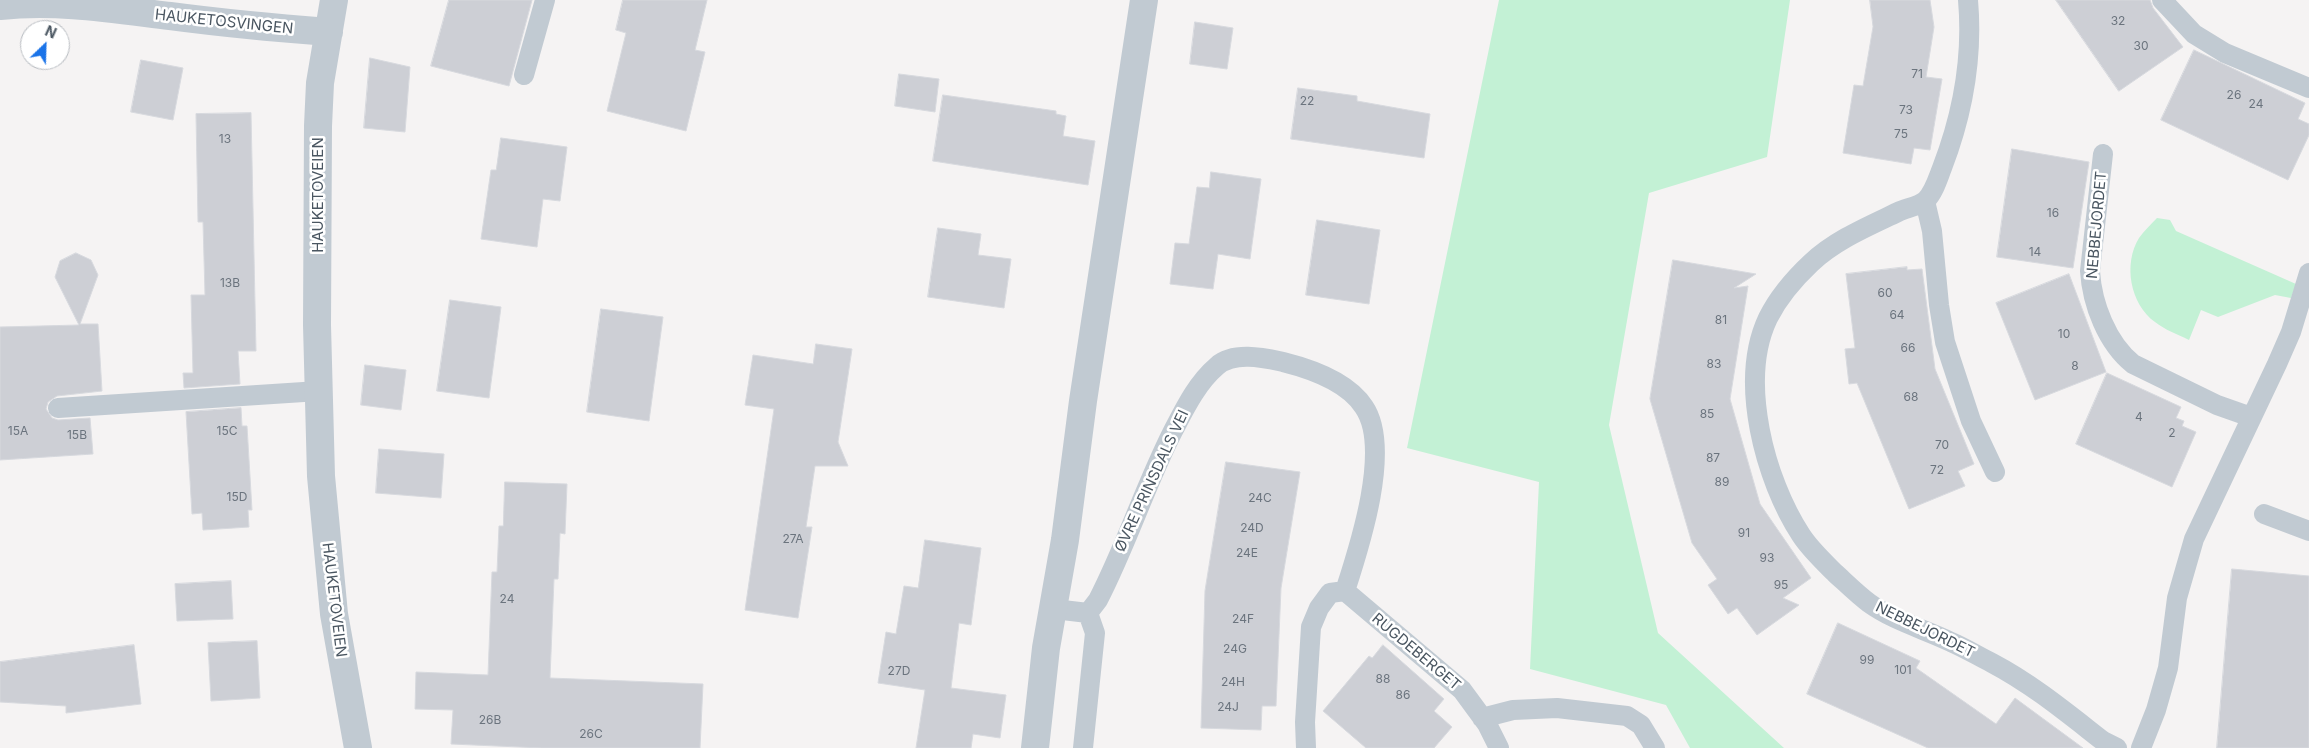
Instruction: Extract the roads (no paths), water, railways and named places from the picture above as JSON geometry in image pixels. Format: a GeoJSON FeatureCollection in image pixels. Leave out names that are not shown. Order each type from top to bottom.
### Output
{"type":"FeatureCollection","features":[{"type":"Feature","properties":{"kind":"street","name":"HAUKETOVEIEN"},"geometry":{"type":"LineString","coordinates":[[334,0],[320,83],[318,126],[321,476],[334,614],[358,748]]}},
{"type":"Feature","properties":{"kind":"street"},"geometry":{"type":"LineString","coordinates":[[1035,748],[1046,648],[1054,609],[1084,392],[1144,0]]}},
{"type":"Feature","properties":{"kind":"street","name":"HAUKETOSVINGEN"},"geometry":{"type":"LineString","coordinates":[[0,6],[25,2],[55,1],[230,24],[329,32]]}},
{"type":"Feature","properties":{"kind":"lane"},"geometry":{"type":"LineString","coordinates":[[524,75],[545,0]]}},
{"type":"Feature","properties":{"kind":"lane"},"geometry":{"type":"LineString","coordinates":[[1968,0],[1968,46],[1964,86],[1948,153],[1938,180],[1925,201],[1932,231],[1939,306],[1945,342],[1955,378],[1971,421],[1995,472]]}},
{"type":"Feature","properties":{"kind":"lane"},"geometry":{"type":"LineString","coordinates":[[2162,0],[2194,34],[2225,53],[2309,88]]}},
{"type":"Feature","properties":{"kind":"lane","name":"NEBBEJORDET"},"geometry":{"type":"LineString","coordinates":[[2104,154],[2090,271],[2091,285],[2098,309],[2112,339],[2125,358],[2133,364],[2217,405],[2251,417]]}},
{"type":"Feature","properties":{"kind":"lane","name":"NEBBEJORDET"},"geometry":{"type":"LineString","coordinates":[[1925,201],[1860,231],[1812,262],[1775,305],[1766,320],[1761,339],[1757,357],[1755,386],[1758,419],[1766,456],[1782,500],[1802,537],[1833,571],[1870,603],[1903,621],[1952,642],[2019,678],[2103,741],[2117,748]]}},
{"type":"Feature","properties":{"kind":"lane"},"geometry":{"type":"LineString","coordinates":[[2141,748],[2156,710],[2168,668],[2177,598],[2194,539],[2290,332],[2309,273]]}},
{"type":"Feature","properties":{"kind":"lane","name":"ØVRE PRINSDALS VEI"},"geometry":{"type":"LineString","coordinates":[[1088,613],[1105,586],[1144,493],[1186,407],[1204,379],[1219,364],[1237,358],[1261,358],[1290,364],[1319,374],[1345,389],[1365,408],[1373,433],[1375,455],[1373,477],[1364,529],[1345,591]]}},
{"type":"Feature","properties":{"kind":"lane"},"geometry":{"type":"LineString","coordinates":[[58,408],[319,392]]}},
{"type":"Feature","properties":{"kind":"lane"},"geometry":{"type":"LineString","coordinates":[[2264,514],[2309,531]]}},
{"type":"Feature","properties":{"kind":"lane"},"geometry":{"type":"LineString","coordinates":[[1306,748],[1305,722],[1311,627],[1319,608],[1330,593],[1345,591]]}},
{"type":"Feature","properties":{"kind":"lane","name":"RUGDEBERGET"},"geometry":{"type":"LineString","coordinates":[[1345,591],[1462,690],[1482,718],[1499,748]]}},
{"type":"Feature","properties":{"kind":"lane"},"geometry":{"type":"LineString","coordinates":[[1054,609],[1088,613],[1095,633],[1083,748]]}},
{"type":"Feature","properties":{"kind":"lane"},"geometry":{"type":"LineString","coordinates":[[1482,718],[1512,710],[1557,708],[1626,716],[1641,725],[1655,748]]}}]}
